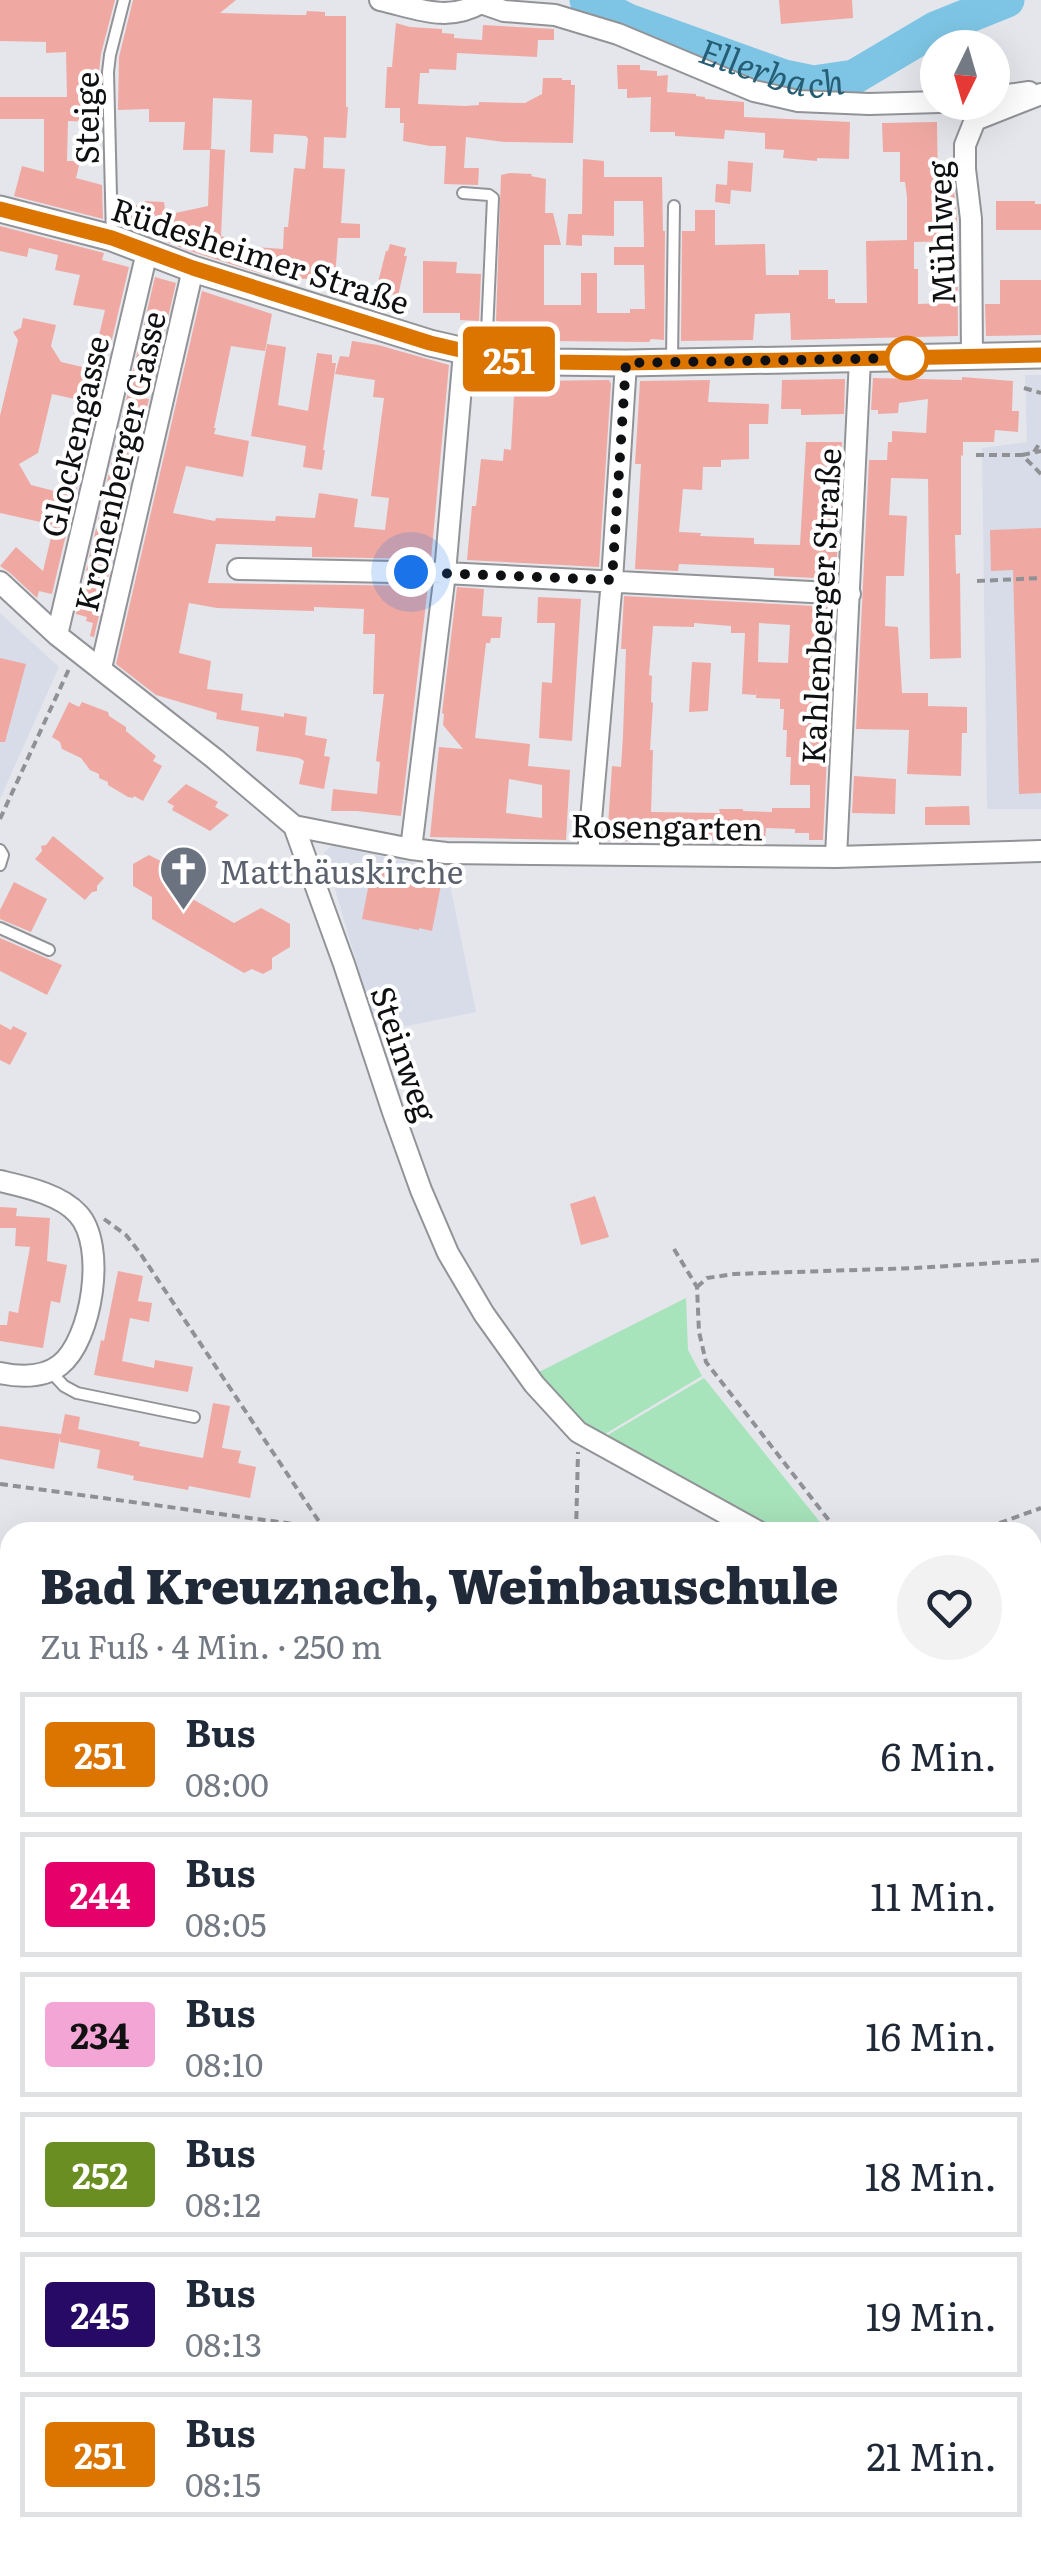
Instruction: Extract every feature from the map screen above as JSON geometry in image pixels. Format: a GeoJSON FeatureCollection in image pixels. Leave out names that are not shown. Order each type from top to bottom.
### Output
{"type":"FeatureCollection","features":[{"type":"Feature","properties":{"kind":"street"},"geometry":{"type":"LineString","coordinates":[[380,0],[442,14],[465,12],[482,1],[504,11],[555,15],[618,34],[754,91],[798,101],[920,103]]}},
{"type":"Feature","properties":{"kind":"street","name":"Mühlweg"},"geometry":{"type":"LineString","coordinates":[[1010,95],[1041,92]]}},
{"type":"Feature","properties":{"kind":"street","name":"Mühlweg"},"geometry":{"type":"LineString","coordinates":[[972,357],[966,146],[975,120],[1041,92]]}},
{"type":"Feature","properties":{"kind":"street","name":"Rüdesheimer Straße"},"geometry":{"type":"LineString","coordinates":[[0,209],[112,238],[193,268],[475,354],[548,362],[626,363],[1041,355]]}},
{"type":"Feature","properties":{"kind":"street","name":"Glockengasse"},"geometry":{"type":"LineString","coordinates":[[57,634],[147,252]]}},
{"type":"Feature","properties":{"kind":"street","name":"Kronenberger Gasse"},"geometry":{"type":"LineString","coordinates":[[101,668],[193,268]]}},
{"type":"Feature","properties":{"kind":"street"},"geometry":{"type":"LineString","coordinates":[[411,849],[475,354]]}},
{"type":"Feature","properties":{"kind":"street","name":"Kahlenberger Straße"},"geometry":{"type":"LineString","coordinates":[[836,857],[860,359]]}},
{"type":"Feature","properties":{"kind":"street"},"geometry":{"type":"LineString","coordinates":[[588,854],[626,363]]}},
{"type":"Feature","properties":{"kind":"street"},"geometry":{"type":"LineString","coordinates":[[238,569],[445,573],[850,594]]}},
{"type":"Feature","properties":{"kind":"street"},"geometry":{"type":"LineString","coordinates":[[0,582],[57,634],[294,826]]}},
{"type":"Feature","properties":{"kind":"street","name":"Rosengarten"},"geometry":{"type":"LineString","coordinates":[[294,826],[446,853],[836,857],[1041,851]]}},
{"type":"Feature","properties":{"kind":"street","name":"Steinweg"},"geometry":{"type":"LineString","coordinates":[[294,826],[404,1143],[448,1253],[484,1314],[534,1384],[578,1432],[741,1522]]}},
{"type":"Feature","properties":{"kind":"street"},"geometry":{"type":"LineString","coordinates":[[0,1181],[67,1205],[80,1216],[89,1232],[93,1252],[92,1286],[84,1324],[71,1354],[50,1372],[29,1376],[0,1373]]}},
{"type":"Feature","properties":{"kind":"lane","name":"Steige"},"geometry":{"type":"LineString","coordinates":[[112,238],[108,72],[124,0]]}},
{"type":"Feature","properties":{"kind":"lane"},"geometry":{"type":"LineString","coordinates":[[463,192],[492,198],[475,354]]}},
{"type":"Feature","properties":{"kind":"lane"},"geometry":{"type":"LineString","coordinates":[[672,362],[674,206]]}},
{"type":"Feature","properties":{"kind":"lane"},"geometry":{"type":"LineString","coordinates":[[0,850],[0,865]]}},
{"type":"Feature","properties":{"kind":"lane"},"geometry":{"type":"LineString","coordinates":[[0,928],[49,950]]}},
{"type":"Feature","properties":{"kind":"lane"},"geometry":{"type":"LineString","coordinates":[[50,1372],[76,1393],[194,1417]]}},
{"type":"Feature","properties":{"kind":"path"},"geometry":{"type":"LineString","coordinates":[[1024,388],[1041,393]]}},
{"type":"Feature","properties":{"kind":"path"},"geometry":{"type":"LineString","coordinates":[[976,455],[1038,452],[1041,441]]}},
{"type":"Feature","properties":{"kind":"path"},"geometry":{"type":"LineString","coordinates":[[1022,455],[1041,474]]}},
{"type":"Feature","properties":{"kind":"path"},"geometry":{"type":"LineString","coordinates":[[977,580],[1041,578]]}},
{"type":"Feature","properties":{"kind":"path"},"geometry":{"type":"LineString","coordinates":[[0,819],[77,650]]}},
{"type":"Feature","properties":{"kind":"path"},"geometry":{"type":"LineString","coordinates":[[80,1216],[104,1220],[126,1235],[320,1522]]}},
{"type":"Feature","properties":{"kind":"path"},"geometry":{"type":"LineString","coordinates":[[674,1249],[697,1287],[699,1332],[706,1362],[830,1522]]}},
{"type":"Feature","properties":{"kind":"path"},"geometry":{"type":"LineString","coordinates":[[697,1287],[707,1278],[734,1274],[1041,1260]]}},
{"type":"Feature","properties":{"kind":"path"},"geometry":{"type":"LineString","coordinates":[[576,1522],[578,1432]]}},
{"type":"Feature","properties":{"kind":"path"},"geometry":{"type":"LineString","coordinates":[[0,1484],[268,1522]]}},
{"type":"Feature","properties":{"kind":"path"},"geometry":{"type":"LineString","coordinates":[[1002,1522],[1041,1508]]}},
{"type":"Feature","properties":{"kind":"shaded area"},"geometry":{"type":"Polygon","coordinates":[[[1025,375],[1041,375],[1041,809],[987,809],[982,448],[1027,442],[1025,375]]]}},
{"type":"Feature","properties":{"kind":"shaded area"},"geometry":{"type":"Polygon","coordinates":[[[0,613],[59,667],[0,799],[0,613]]]}},
{"type":"Feature","properties":{"kind":"shaded area"},"geometry":{"type":"Polygon","coordinates":[[[332,846],[447,870],[476,1012],[377,1032],[324,852],[332,846]]]}},
{"type":"Feature","properties":{"kind":"green space"},"geometry":{"type":"Polygon","coordinates":[[[686,1298],[688,1350],[702,1376],[600,1437],[572,1415],[535,1374],[686,1298]]]}},
{"type":"Feature","properties":{"kind":"green space"},"geometry":{"type":"Polygon","coordinates":[[[704,1378],[820,1522],[755,1522],[601,1439],[704,1378]]]}},
{"type":"Feature","properties":{"kind":"building"},"geometry":{"type":"Polygon","coordinates":[[[0,0],[115,0],[101,54],[100,122],[68,121],[67,161],[80,161],[76,178],[102,185],[103,219],[14,196],[22,166],[44,172],[44,119],[0,119],[0,97],[67,97],[66,52],[46,53],[46,42],[0,41],[0,0]]]}},
{"type":"Feature","properties":{"kind":"building"},"geometry":{"type":"Polygon","coordinates":[[[133,0],[236,0],[220,13],[306,15],[307,11],[346,16],[346,138],[324,137],[323,168],[345,169],[341,223],[360,224],[360,238],[338,238],[335,278],[269,276],[120,224],[120,202],[141,206],[141,201],[164,202],[166,215],[208,206],[210,150],[183,150],[185,122],[149,122],[149,109],[118,110],[119,57],[133,0]],[[213,98],[211,149],[225,150],[221,236],[253,247],[283,249],[294,168],[305,169],[308,139],[274,134],[273,153],[250,152],[252,100],[213,98]]]}},
{"type":"Feature","properties":{"kind":"building"},"geometry":{"type":"Polygon","coordinates":[[[779,0],[852,0],[853,18],[781,24],[779,0]]]}},
{"type":"Feature","properties":{"kind":"building"},"geometry":{"type":"Polygon","coordinates":[[[396,23],[442,29],[442,33],[454,34],[454,38],[482,40],[483,25],[554,29],[554,40],[538,40],[537,57],[457,53],[456,70],[429,69],[429,73],[420,73],[418,104],[525,103],[542,94],[543,78],[571,80],[571,85],[575,85],[573,143],[466,137],[464,168],[479,168],[478,185],[444,184],[446,146],[403,141],[400,108],[385,108],[387,67],[392,67],[396,23]]]}},
{"type":"Feature","properties":{"kind":"building"},"geometry":{"type":"Polygon","coordinates":[[[617,65],[640,65],[640,70],[668,75],[667,92],[744,102],[744,117],[850,122],[849,159],[783,158],[784,150],[765,149],[765,133],[725,130],[724,139],[650,132],[651,97],[627,98],[627,89],[618,89],[617,65]]]}},
{"type":"Feature","properties":{"kind":"building"},"geometry":{"type":"Polygon","coordinates":[[[937,122],[938,191],[954,191],[957,220],[958,336],[791,340],[790,313],[755,314],[753,340],[681,341],[682,231],[695,231],[695,210],[715,210],[715,245],[765,244],[766,275],[828,270],[828,299],[835,299],[835,303],[867,303],[866,241],[907,240],[907,197],[905,182],[900,182],[900,152],[883,152],[882,123],[937,122]],[[950,241],[914,242],[918,304],[951,303],[950,241]]]}},
{"type":"Feature","properties":{"kind":"building"},"geometry":{"type":"Polygon","coordinates":[[[583,159],[604,161],[604,177],[662,177],[664,340],[549,341],[499,336],[496,321],[501,175],[510,173],[546,179],[545,213],[553,213],[561,245],[544,245],[544,305],[581,305],[581,273],[597,273],[597,313],[645,309],[644,265],[614,265],[614,247],[644,247],[643,201],[614,201],[614,236],[582,235],[582,246],[566,245],[568,214],[582,214],[583,159]]]}},
{"type":"Feature","properties":{"kind":"building"},"geometry":{"type":"Polygon","coordinates":[[[728,161],[753,163],[751,192],[731,190],[730,204],[715,202],[716,184],[727,185],[728,161]]]}},
{"type":"Feature","properties":{"kind":"building"},"geometry":{"type":"Polygon","coordinates":[[[996,201],[1041,204],[1041,230],[996,230],[996,201]]]}},
{"type":"Feature","properties":{"kind":"building"},"geometry":{"type":"Polygon","coordinates":[[[0,226],[104,253],[102,260],[129,267],[52,594],[39,591],[37,598],[0,566],[16,547],[43,571],[54,525],[0,513],[0,416],[18,340],[13,332],[21,328],[23,318],[56,325],[51,346],[61,362],[91,369],[105,310],[73,305],[80,275],[55,270],[58,255],[29,248],[27,257],[0,251],[0,226]],[[52,394],[38,453],[19,464],[31,485],[62,493],[84,401],[52,394]]]}},
{"type":"Feature","properties":{"kind":"building"},"geometry":{"type":"Polygon","coordinates":[[[390,244],[406,248],[398,296],[376,290],[390,244]]]}},
{"type":"Feature","properties":{"kind":"building"},"geometry":{"type":"Polygon","coordinates":[[[423,261],[457,262],[456,273],[481,274],[479,321],[460,320],[460,313],[423,313],[423,261]]]}},
{"type":"Feature","properties":{"kind":"building"},"geometry":{"type":"Polygon","coordinates":[[[155,277],[176,283],[156,370],[149,368],[142,398],[149,399],[139,441],[134,439],[121,494],[127,496],[94,637],[90,636],[93,623],[76,614],[155,277]]]}},
{"type":"Feature","properties":{"kind":"building"},"geometry":{"type":"Polygon","coordinates":[[[1000,280],[1041,280],[1041,335],[986,336],[985,304],[1000,304],[1000,280]]]}},
{"type":"Feature","properties":{"kind":"building"},"geometry":{"type":"Polygon","coordinates":[[[202,291],[272,314],[265,351],[231,346],[214,428],[214,434],[249,441],[243,477],[186,466],[173,513],[215,521],[275,521],[276,516],[315,518],[319,493],[358,499],[354,527],[385,530],[389,498],[371,496],[384,398],[373,397],[375,380],[335,374],[340,356],[349,357],[352,341],[449,365],[431,559],[312,557],[312,547],[216,544],[208,583],[428,586],[401,816],[331,811],[333,789],[377,794],[380,762],[376,761],[384,694],[373,694],[375,634],[363,634],[364,609],[217,608],[189,603],[179,653],[211,661],[207,689],[243,694],[241,710],[307,717],[305,735],[327,739],[324,756],[330,757],[324,789],[299,784],[304,761],[299,758],[256,751],[259,727],[216,719],[217,713],[156,695],[116,664],[202,291]]]}},
{"type":"Feature","properties":{"kind":"building"},"geometry":{"type":"Polygon","coordinates":[[[267,344],[286,347],[278,405],[308,411],[317,353],[332,355],[332,363],[336,363],[322,470],[303,467],[306,446],[251,436],[267,344]]]}},
{"type":"Feature","properties":{"kind":"building"},"geometry":{"type":"Polygon","coordinates":[[[515,378],[609,380],[611,384],[599,567],[467,560],[481,459],[503,461],[504,449],[511,450],[515,378]]]}},
{"type":"Feature","properties":{"kind":"building"},"geometry":{"type":"Polygon","coordinates":[[[873,378],[1013,381],[1012,411],[1019,411],[1018,432],[995,430],[994,442],[963,442],[961,535],[955,535],[956,574],[960,573],[961,658],[930,659],[928,479],[891,478],[889,515],[907,516],[904,576],[886,576],[885,626],[898,627],[902,693],[928,693],[928,706],[967,707],[961,776],[907,774],[909,730],[856,729],[869,460],[887,460],[892,431],[926,433],[928,399],[899,403],[898,413],[878,414],[878,410],[871,410],[873,378]]]}},
{"type":"Feature","properties":{"kind":"building"},"geometry":{"type":"Polygon","coordinates":[[[845,379],[844,414],[801,415],[801,409],[781,409],[782,380],[845,379]]]}},
{"type":"Feature","properties":{"kind":"building"},"geometry":{"type":"Polygon","coordinates":[[[710,380],[708,402],[769,404],[768,424],[749,424],[749,459],[721,460],[721,467],[703,467],[702,490],[683,489],[679,532],[754,538],[754,544],[800,545],[806,442],[842,442],[836,579],[774,576],[774,568],[679,564],[678,571],[635,569],[641,464],[635,464],[640,381],[710,380]]]}},
{"type":"Feature","properties":{"kind":"building"},"geometry":{"type":"Polygon","coordinates":[[[1041,528],[1041,793],[1019,794],[1013,570],[991,571],[990,530],[1041,528]]]}},
{"type":"Feature","properties":{"kind":"building"},"geometry":{"type":"Polygon","coordinates":[[[457,587],[484,589],[482,616],[502,617],[500,638],[491,638],[486,643],[475,738],[530,744],[528,766],[570,770],[566,840],[430,837],[439,747],[463,749],[443,725],[457,587]],[[509,779],[506,813],[542,818],[542,785],[509,779]]]}},
{"type":"Feature","properties":{"kind":"building"},"geometry":{"type":"Polygon","coordinates":[[[624,596],[834,607],[823,840],[809,840],[809,833],[795,833],[795,829],[766,828],[765,840],[607,841],[612,766],[621,767],[626,649],[621,649],[624,596]],[[694,623],[694,627],[653,626],[649,675],[653,703],[651,812],[772,812],[772,808],[810,808],[810,785],[790,785],[791,757],[786,757],[787,730],[783,730],[784,709],[780,709],[780,699],[756,698],[757,684],[756,695],[742,694],[745,633],[731,633],[731,626],[694,623]],[[759,623],[758,662],[788,663],[790,625],[759,623]]]}},
{"type":"Feature","properties":{"kind":"building"},"geometry":{"type":"Polygon","coordinates":[[[538,597],[581,599],[572,741],[539,738],[542,682],[552,683],[555,623],[537,623],[538,597]]]}},
{"type":"Feature","properties":{"kind":"building"},"geometry":{"type":"Polygon","coordinates":[[[0,658],[26,664],[5,742],[0,742],[0,658]]]}},
{"type":"Feature","properties":{"kind":"building"},"geometry":{"type":"Polygon","coordinates":[[[692,662],[711,663],[708,711],[689,712],[692,662]]]}},
{"type":"Feature","properties":{"kind":"building"},"geometry":{"type":"Polygon","coordinates":[[[69,702],[79,707],[82,702],[108,712],[156,756],[153,761],[162,766],[143,801],[108,785],[52,737],[69,702]]]}},
{"type":"Feature","properties":{"kind":"building"},"geometry":{"type":"Polygon","coordinates":[[[854,776],[896,779],[895,814],[852,813],[854,776]]]}},
{"type":"Feature","properties":{"kind":"building"},"geometry":{"type":"Polygon","coordinates":[[[186,784],[218,802],[215,807],[229,815],[210,831],[172,810],[174,806],[167,802],[186,784]]]}},
{"type":"Feature","properties":{"kind":"building"},"geometry":{"type":"Polygon","coordinates":[[[969,806],[970,825],[925,825],[925,807],[969,806]]]}},
{"type":"Feature","properties":{"kind":"building"},"geometry":{"type":"Polygon","coordinates":[[[53,836],[104,878],[97,891],[85,900],[35,859],[42,851],[41,846],[53,836]]]}},
{"type":"Feature","properties":{"kind":"building","name":"Matthäuskirche"},"geometry":{"type":"Polygon","coordinates":[[[149,855],[170,866],[170,886],[234,923],[261,908],[290,924],[290,947],[272,958],[272,969],[263,974],[252,969],[244,973],[152,919],[152,897],[133,886],[133,864],[149,855]]]}},
{"type":"Feature","properties":{"kind":"building"},"geometry":{"type":"Polygon","coordinates":[[[372,868],[398,874],[397,879],[441,885],[432,931],[362,919],[372,868]]]}},
{"type":"Feature","properties":{"kind":"building"},"geometry":{"type":"Polygon","coordinates":[[[14,882],[47,899],[31,932],[0,919],[0,910],[14,882]]]}},
{"type":"Feature","properties":{"kind":"building"},"geometry":{"type":"Polygon","coordinates":[[[0,938],[62,965],[47,995],[0,971],[0,938]]]}},
{"type":"Feature","properties":{"kind":"building"},"geometry":{"type":"Polygon","coordinates":[[[0,1024],[27,1033],[10,1065],[0,1060],[0,1024]]]}},
{"type":"Feature","properties":{"kind":"building"},"geometry":{"type":"Polygon","coordinates":[[[595,1196],[609,1237],[581,1245],[570,1204],[595,1196]]]}},
{"type":"Feature","properties":{"kind":"building"},"geometry":{"type":"Polygon","coordinates":[[[0,1207],[17,1208],[16,1216],[50,1218],[47,1261],[67,1265],[60,1303],[51,1301],[43,1348],[0,1341],[0,1325],[7,1325],[9,1311],[18,1313],[30,1247],[15,1246],[16,1228],[0,1228],[0,1207]]]}},
{"type":"Feature","properties":{"kind":"building"},"geometry":{"type":"Polygon","coordinates":[[[118,1271],[143,1276],[138,1301],[152,1303],[149,1322],[130,1318],[122,1361],[154,1368],[155,1360],[193,1367],[188,1392],[94,1375],[118,1271]]]}},
{"type":"Feature","properties":{"kind":"building"},"geometry":{"type":"Polygon","coordinates":[[[213,1403],[230,1406],[222,1448],[241,1451],[238,1463],[256,1467],[250,1498],[133,1480],[134,1476],[97,1468],[100,1450],[60,1442],[60,1437],[54,1469],[0,1459],[0,1426],[61,1434],[65,1414],[80,1417],[78,1429],[203,1458],[213,1403]]]}},
{"type":"Feature","properties":{"kind":"waterway","name":"Ellerbach"},"geometry":{"type":"LineString","coordinates":[[587,0],[628,21],[784,77],[813,83],[854,77],[935,29],[1007,0]]}},
{"type":"Feature","properties":{"kind":"bus line","name":"251"},"geometry":{"type":"LineString","coordinates":[[0,209],[112,238],[193,268],[430,343],[486,356],[626,363],[1041,355]]}},
{"type":"Feature","properties":{"kind":"place","name":"Matthäuskirche"},"geometry":{"type":"Point","coordinates":[184,912]}},
{"type":"Feature","properties":{"kind":"route"},"geometry":{"type":"LineString","coordinates":[[411,572],[612,580],[626,363],[907,358]]}}]}
